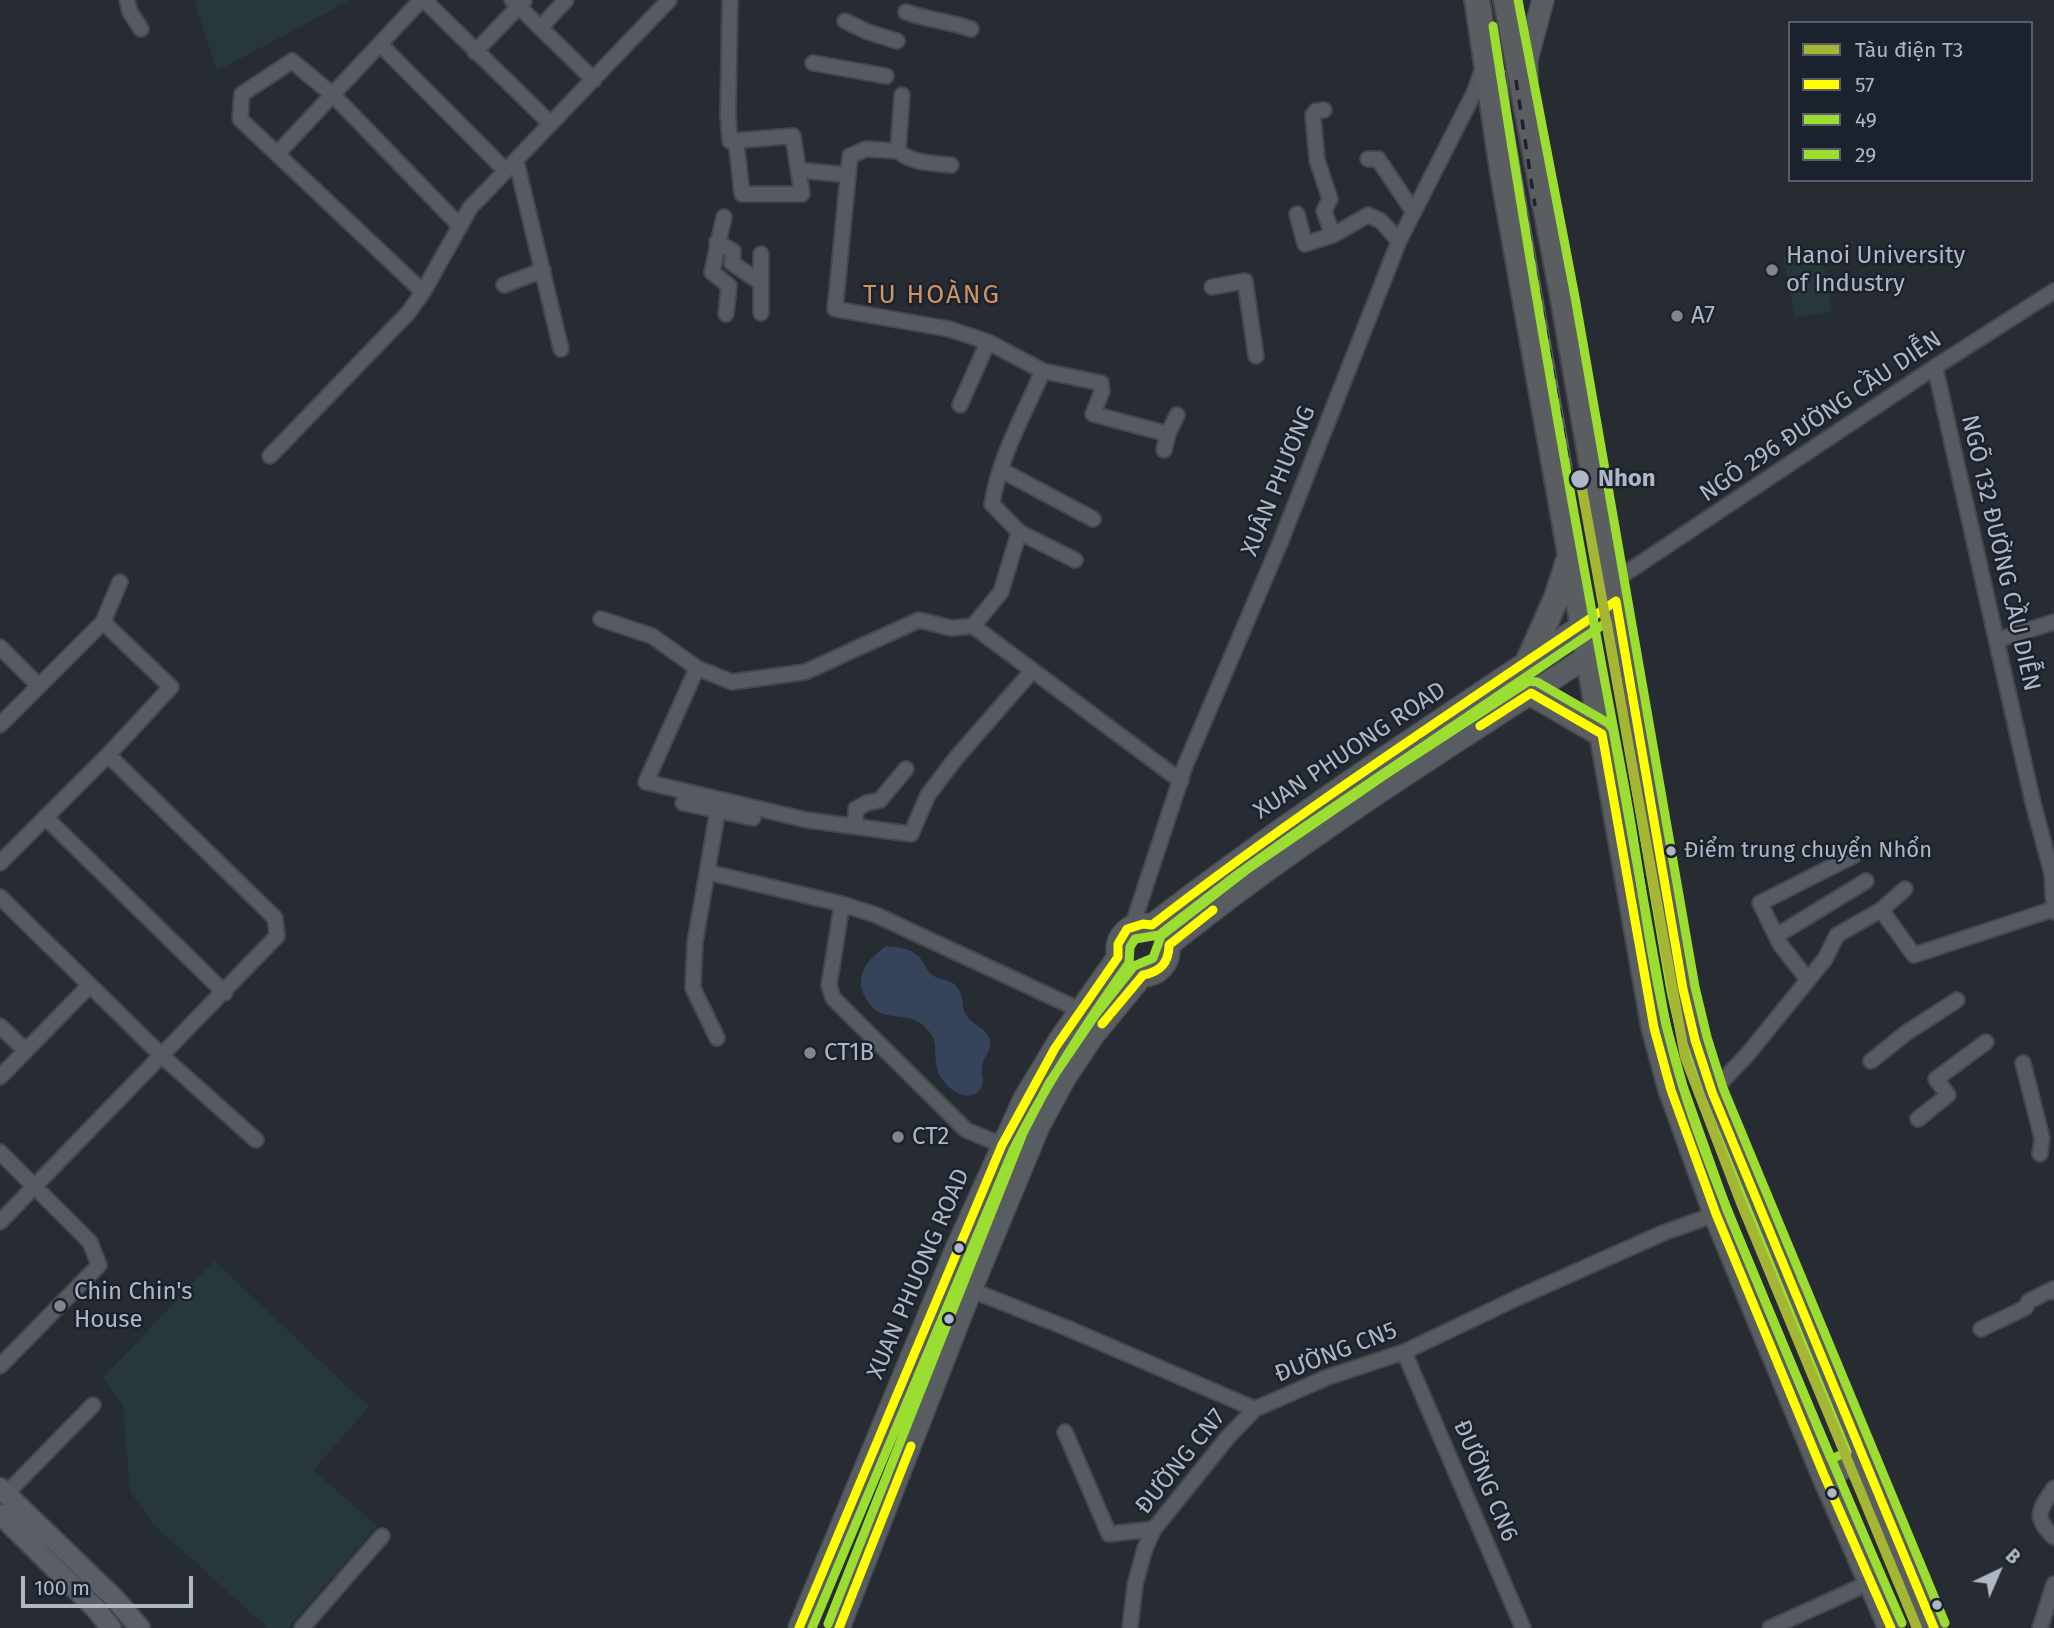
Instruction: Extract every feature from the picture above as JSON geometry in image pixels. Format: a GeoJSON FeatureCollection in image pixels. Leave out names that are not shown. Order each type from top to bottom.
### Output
{"type":"FeatureCollection","features":[{"type":"Feature","properties":{"kind":"highway"},"geometry":{"type":"LineString","coordinates":[[1477,0],[1569,558],[1654,1028],[1671,1090],[1716,1214],[1824,1475],[1891,1628]]}},
{"type":"Feature","properties":{"kind":"highway"},"geometry":{"type":"LineString","coordinates":[[1506,0],[1615,591],[1683,989],[1695,1040],[1712,1092],[1931,1621]]}},
{"type":"Feature","properties":{"kind":"highway"},"geometry":{"type":"LineString","coordinates":[[1528,662],[1556,599],[1569,558]]}},
{"type":"Feature","properties":{"kind":"highway"},"geometry":{"type":"LineString","coordinates":[[1581,626],[1615,591]]}},
{"type":"Feature","properties":{"kind":"highway"},"geometry":{"type":"LineString","coordinates":[[1587,657],[1622,634]]}},
{"type":"Feature","properties":{"kind":"highway"},"geometry":{"type":"LineString","coordinates":[[1531,693],[1602,734]]}},
{"type":"Feature","properties":{"kind":"highway"},"geometry":{"type":"LineString","coordinates":[[1824,1475],[1863,1458]]}},
{"type":"Feature","properties":{"kind":"main road"},"geometry":{"type":"LineString","coordinates":[[1527,104],[1527,59],[1543,0]]}},
{"type":"Feature","properties":{"kind":"main road","name":"XUAN PHUONG ROAD"},"geometry":{"type":"LineString","coordinates":[[1142,926],[1296,818],[1581,626]]}},
{"type":"Feature","properties":{"kind":"main road"},"geometry":{"type":"LineString","coordinates":[[1169,945],[1238,891],[1587,657]]}},
{"type":"Feature","properties":{"kind":"main road"},"geometry":{"type":"LineString","coordinates":[[1142,926],[1166,936],[1169,945],[1167,961],[1155,973],[1131,973],[1124,968],[1118,957],[1121,936],[1142,926]]}},
{"type":"Feature","properties":{"kind":"main road","name":"XUAN PHUONG ROAD"},"geometry":{"type":"LineString","coordinates":[[799,1628],[1002,1145],[1029,1089],[1118,957]]}},
{"type":"Feature","properties":{"kind":"main road"},"geometry":{"type":"LineString","coordinates":[[839,1628],[1034,1136],[1065,1078],[1093,1036],[1143,975]]}},
{"type":"Feature","properties":{"kind":"main road"},"geometry":{"type":"LineString","coordinates":[[3,1491],[114,1599],[140,1628]]}},
{"type":"Feature","properties":{"kind":"main road"},"geometry":{"type":"LineString","coordinates":[[0,1514],[96,1609],[111,1628]]}},
{"type":"Feature","properties":{"kind":"main road"},"geometry":{"type":"LineString","coordinates":[[114,1599],[154,1628]]}},
{"type":"Feature","properties":{"kind":"street"},"geometry":{"type":"LineString","coordinates":[[127,0],[130,12],[141,29]]}},
{"type":"Feature","properties":{"kind":"street"},"geometry":{"type":"LineString","coordinates":[[277,154],[422,0],[550,123]]}},
{"type":"Feature","properties":{"kind":"street"},"geometry":{"type":"LineString","coordinates":[[541,27],[566,0]]}},
{"type":"Feature","properties":{"kind":"street"},"geometry":{"type":"LineString","coordinates":[[270,456],[408,313],[423,292],[470,208],[669,0]]}},
{"type":"Feature","properties":{"kind":"street"},"geometry":{"type":"LineString","coordinates":[[730,0],[730,141],[736,140],[793,136],[802,194],[743,194],[736,140]]}},
{"type":"Feature","properties":{"kind":"street"},"geometry":{"type":"LineString","coordinates":[[475,52],[519,2],[594,80]]}},
{"type":"Feature","properties":{"kind":"street"},"geometry":{"type":"LineString","coordinates":[[906,12],[927,20],[947,21],[971,29]]}},
{"type":"Feature","properties":{"kind":"street"},"geometry":{"type":"LineString","coordinates":[[845,21],[897,41]]}},
{"type":"Feature","properties":{"kind":"street"},"geometry":{"type":"LineString","coordinates":[[381,45],[505,170]]}},
{"type":"Feature","properties":{"kind":"street","name":"XUÂN PHƯƠNG"},"geometry":{"type":"LineString","coordinates":[[1142,926],[1181,781],[1280,542],[1399,241],[1475,91],[1485,60]]}},
{"type":"Feature","properties":{"kind":"street"},"geometry":{"type":"LineString","coordinates":[[423,292],[240,119],[242,94],[292,61],[333,96],[460,226]]}},
{"type":"Feature","properties":{"kind":"street"},"geometry":{"type":"LineString","coordinates":[[813,63],[886,76]]}},
{"type":"Feature","properties":{"kind":"street"},"geometry":{"type":"LineString","coordinates":[[898,150],[902,95]]}},
{"type":"Feature","properties":{"kind":"street"},"geometry":{"type":"LineString","coordinates":[[1324,110],[1312,115],[1317,160],[1330,199],[1324,211],[1333,235]]}},
{"type":"Feature","properties":{"kind":"street"},"geometry":{"type":"LineString","coordinates":[[951,164],[920,162],[904,156],[898,150],[866,149],[850,156],[835,309],[949,329],[988,342],[1043,371],[1101,383],[1102,391],[1093,414],[1168,434]]}},
{"type":"Feature","properties":{"kind":"street"},"geometry":{"type":"LineString","coordinates":[[1368,159],[1378,159],[1413,211]]}},
{"type":"Feature","properties":{"kind":"street"},"geometry":{"type":"LineString","coordinates":[[516,160],[561,349]]}},
{"type":"Feature","properties":{"kind":"street"},"geometry":{"type":"LineString","coordinates":[[798,170],[848,175]]}},
{"type":"Feature","properties":{"kind":"street"},"geometry":{"type":"LineString","coordinates":[[1297,214],[1305,244],[1333,235],[1368,215],[1381,221],[1399,241]]}},
{"type":"Feature","properties":{"kind":"street"},"geometry":{"type":"LineString","coordinates":[[724,217],[712,272],[729,286],[726,314]]}},
{"type":"Feature","properties":{"kind":"street"},"geometry":{"type":"LineString","coordinates":[[718,242],[733,251],[732,263],[760,282]]}},
{"type":"Feature","properties":{"kind":"street"},"geometry":{"type":"LineString","coordinates":[[761,254],[761,313]]}},
{"type":"Feature","properties":{"kind":"street"},"geometry":{"type":"LineString","coordinates":[[504,285],[543,270]]}},
{"type":"Feature","properties":{"kind":"street"},"geometry":{"type":"LineString","coordinates":[[1212,288],[1245,281],[1256,356]]}},
{"type":"Feature","properties":{"kind":"street","name":"NGÕ 296 ĐƯỜNG CẦU DIỄN"},"geometry":{"type":"LineString","coordinates":[[1615,591],[1935,367],[2054,291]]}},
{"type":"Feature","properties":{"kind":"street"},"geometry":{"type":"LineString","coordinates":[[960,405],[988,342]]}},
{"type":"Feature","properties":{"kind":"street","name":"NGÕ 132 ĐƯỜNG CẦU DIỄN"},"geometry":{"type":"LineString","coordinates":[[1935,367],[2033,803],[2052,874],[2054,910]]}},
{"type":"Feature","properties":{"kind":"street"},"geometry":{"type":"LineString","coordinates":[[1043,371],[1008,449],[992,504],[1019,532],[1075,560]]}},
{"type":"Feature","properties":{"kind":"street"},"geometry":{"type":"LineString","coordinates":[[1164,450],[1177,415]]}},
{"type":"Feature","properties":{"kind":"street"},"geometry":{"type":"LineString","coordinates":[[1001,470],[1093,519]]}},
{"type":"Feature","properties":{"kind":"street"},"geometry":{"type":"LineString","coordinates":[[973,626],[1002,592],[1019,532]]}},
{"type":"Feature","properties":{"kind":"street"},"geometry":{"type":"LineString","coordinates":[[0,725],[103,622],[120,582]]}},
{"type":"Feature","properties":{"kind":"street"},"geometry":{"type":"LineString","coordinates":[[601,619],[652,636],[697,668],[732,682],[805,672],[919,620],[951,628],[973,626],[1181,781]]}},
{"type":"Feature","properties":{"kind":"street"},"geometry":{"type":"LineString","coordinates":[[0,863],[108,755],[171,687],[103,622]]}},
{"type":"Feature","properties":{"kind":"street"},"geometry":{"type":"LineString","coordinates":[[1997,640],[2054,622]]}},
{"type":"Feature","properties":{"kind":"street"},"geometry":{"type":"LineString","coordinates":[[0,648],[39,686]]}},
{"type":"Feature","properties":{"kind":"street"},"geometry":{"type":"LineString","coordinates":[[697,668],[646,782],[807,820],[911,834],[928,794],[1032,671]]}},
{"type":"Feature","properties":{"kind":"street"},"geometry":{"type":"LineString","coordinates":[[0,1222],[225,993],[277,936],[275,918],[108,755]]}},
{"type":"Feature","properties":{"kind":"street"},"geometry":{"type":"LineString","coordinates":[[855,826],[856,809],[880,800],[906,769]]}},
{"type":"Feature","properties":{"kind":"street"},"geometry":{"type":"LineString","coordinates":[[682,803],[753,818]]}},
{"type":"Feature","properties":{"kind":"street"},"geometry":{"type":"LineString","coordinates":[[717,1038],[693,988],[695,942],[718,809]]}},
{"type":"Feature","properties":{"kind":"street"},"geometry":{"type":"LineString","coordinates":[[45,817],[225,993]]}},
{"type":"Feature","properties":{"kind":"street"},"geometry":{"type":"LineString","coordinates":[[1808,980],[1776,936],[1760,903],[1853,856]]}},
{"type":"Feature","properties":{"kind":"street"},"geometry":{"type":"LineString","coordinates":[[707,872],[842,904],[876,915],[1080,1010]]}},
{"type":"Feature","properties":{"kind":"street"},"geometry":{"type":"LineString","coordinates":[[1776,936],[1866,881]]}},
{"type":"Feature","properties":{"kind":"street"},"geometry":{"type":"LineString","coordinates":[[1712,1092],[1747,1055],[1825,959],[1837,935],[1881,910],[1905,889]]}},
{"type":"Feature","properties":{"kind":"street"},"geometry":{"type":"LineString","coordinates":[[0,897],[162,1056],[256,1140]]}},
{"type":"Feature","properties":{"kind":"street"},"geometry":{"type":"LineString","coordinates":[[842,904],[828,985],[833,998],[966,1130],[1002,1145]]}},
{"type":"Feature","properties":{"kind":"street"},"geometry":{"type":"LineString","coordinates":[[1881,910],[1914,955],[2054,910]]}},
{"type":"Feature","properties":{"kind":"street"},"geometry":{"type":"LineString","coordinates":[[0,1077],[89,986]]}},
{"type":"Feature","properties":{"kind":"street"},"geometry":{"type":"LineString","coordinates":[[1871,1061],[1906,1033],[1957,1000]]}},
{"type":"Feature","properties":{"kind":"street"},"geometry":{"type":"LineString","coordinates":[[0,1026],[25,1050]]}},
{"type":"Feature","properties":{"kind":"street"},"geometry":{"type":"LineString","coordinates":[[1918,1119],[1948,1095],[1936,1079],[1986,1042]]}},
{"type":"Feature","properties":{"kind":"street"},"geometry":{"type":"LineString","coordinates":[[2023,1063],[2042,1138],[2040,1154]]}},
{"type":"Feature","properties":{"kind":"street"},"geometry":{"type":"LineString","coordinates":[[0,1152],[90,1242],[99,1265],[0,1366]]}},
{"type":"Feature","properties":{"kind":"street","name":"ĐƯỜNG CN5"},"geometry":{"type":"LineString","coordinates":[[971,1290],[1255,1409],[1328,1377],[1404,1352],[1663,1233],[1716,1214]]}},
{"type":"Feature","properties":{"kind":"street"},"geometry":{"type":"LineString","coordinates":[[1981,1329],[2025,1308],[2029,1301],[2053,1289],[2054,1292]]}},
{"type":"Feature","properties":{"kind":"street","name":"ĐƯỜNG CN6"},"geometry":{"type":"LineString","coordinates":[[1404,1352],[1523,1628]]}},
{"type":"Feature","properties":{"kind":"street"},"geometry":{"type":"LineString","coordinates":[[3,1491],[93,1405]]}},
{"type":"Feature","properties":{"kind":"street","name":"ĐƯỜNG CN7"},"geometry":{"type":"LineString","coordinates":[[1130,1628],[1135,1585],[1145,1548],[1154,1530],[1228,1437],[1255,1409]]}},
{"type":"Feature","properties":{"kind":"street"},"geometry":{"type":"LineString","coordinates":[[1065,1432],[1109,1534],[1154,1530]]}},
{"type":"Feature","properties":{"kind":"street"},"geometry":{"type":"LineString","coordinates":[[2054,1488],[2040,1509],[2040,1518],[2045,1529],[2054,1537]]}},
{"type":"Feature","properties":{"kind":"street"},"geometry":{"type":"LineString","coordinates":[[302,1628],[383,1536]]}},
{"type":"Feature","properties":{"kind":"street"},"geometry":{"type":"LineString","coordinates":[[1770,1628],[1871,1582]]}},
{"type":"Feature","properties":{"kind":"street"},"geometry":{"type":"LineString","coordinates":[[2040,1628],[2054,1584]]}},
{"type":"Feature","properties":{"kind":"street"},"geometry":{"type":"LineString","coordinates":[[1931,1621],[1950,1628]]}},
{"type":"Feature","properties":{"kind":"shaded area"},"geometry":{"type":"Polygon","coordinates":[[[194,0],[350,0],[217,71],[194,0]]]}},
{"type":"Feature","properties":{"kind":"shaded area"},"geometry":{"type":"Polygon","coordinates":[[[1820,250],[1832,311],[1795,318],[1783,257],[1820,250]]]}},
{"type":"Feature","properties":{"kind":"shaded area"},"geometry":{"type":"Polygon","coordinates":[[[214,1261],[369,1407],[313,1470],[377,1526],[288,1628],[268,1628],[157,1528],[130,1492],[123,1405],[103,1378],[214,1261]]]}},
{"type":"Feature","properties":{"kind":"water"},"geometry":{"type":"Polygon","coordinates":[[[886,946],[913,952],[932,975],[957,986],[966,1015],[989,1037],[990,1045],[982,1067],[983,1084],[976,1093],[963,1095],[943,1081],[936,1065],[933,1038],[925,1027],[909,1018],[880,1013],[864,995],[861,986],[863,971],[872,958],[886,946]]]}},
{"type":"Feature","properties":{"kind":"railway"},"geometry":{"type":"LineString","coordinates":[[1504,73],[1508,111],[1572,481]]}},
{"type":"Feature","properties":{"kind":"railway"},"geometry":{"type":"LineString","coordinates":[[1516,80],[1535,206]]}},
{"type":"Feature","properties":{"kind":"metro line","name":"T3"},"geometry":{"type":"LineString","coordinates":[[1580,478],[1685,1057],[1741,1203],[1917,1628]]}},
{"type":"Feature","properties":{"kind":"transit line","name":"29"},"geometry":{"type":"LineString","coordinates":[[1518,0],[1575,297],[1695,987],[1707,1037],[1723,1088],[1945,1623]]}},
{"type":"Feature","properties":{"kind":"transit line","name":"29"},"geometry":{"type":"LineString","coordinates":[[1493,26],[1554,400],[1671,1046],[1700,1139],[1721,1194],[1902,1623]]}},
{"type":"Feature","properties":{"kind":"transit line","name":"57"},"geometry":{"type":"LineString","coordinates":[[799,1628],[1002,1145],[1055,1048],[1118,957],[1118,944],[1127,929],[1143,924],[1152,925],[1323,800],[1616,601],[1683,989],[1695,1040],[1712,1092],[1934,1628]]}},
{"type":"Feature","properties":{"kind":"transit line","name":"49"},"geometry":{"type":"LineString","coordinates":[[812,1628],[1013,1150],[1039,1101],[1053,1078],[1067,1054],[1129,963],[1130,947],[1135,939],[1159,935],[1234,877],[1303,828],[1607,622],[1671,991],[1683,1044],[1701,1097],[1847,1452],[1831,1459],[1727,1210],[1683,1086],[1666,1025],[1613,730],[1608,723],[1537,682],[1529,681],[1249,868],[1161,936],[1153,958],[1134,966],[1096,1014],[1049,1083],[1023,1133],[828,1624]]}},
{"type":"Feature","properties":{"kind":"transit line","name":"57"},"geometry":{"type":"LineString","coordinates":[[1480,726],[1531,693],[1602,734],[1654,1028],[1671,1090],[1716,1214],[1824,1475],[1891,1628]]}},
{"type":"Feature","properties":{"kind":"transit line","name":"57"},"geometry":{"type":"LineString","coordinates":[[1102,1024],[1143,975],[1162,966],[1169,945],[1213,910]]}},
{"type":"Feature","properties":{"kind":"transit line","name":"57"},"geometry":{"type":"LineString","coordinates":[[839,1628],[911,1446]]}},
{"type":"Feature","properties":{"kind":"place","name":"Hanoi University of Industry"},"geometry":{"type":"Point","coordinates":[1772,270]}},
{"type":"Feature","properties":{"kind":"place","name":"A7"},"geometry":{"type":"Point","coordinates":[1677,316]}},
{"type":"Feature","properties":{"kind":"place","name":"Nhon"},"geometry":{"type":"Point","coordinates":[1580,479]}},
{"type":"Feature","properties":{"kind":"place","name":"Điểm trung chuyển Nhổn"},"geometry":{"type":"Point","coordinates":[1671,851]}},
{"type":"Feature","properties":{"kind":"place","name":"CT1B"},"geometry":{"type":"Point","coordinates":[810,1053]}},
{"type":"Feature","properties":{"kind":"place","name":"CT2"},"geometry":{"type":"Point","coordinates":[898,1137]}},
{"type":"Feature","properties":{"kind":"place","name":"Chin Chin's House"},"geometry":{"type":"Point","coordinates":[60,1306]}},
{"type":"Feature","properties":{"kind":"district","name":"TU HOÀNG"},"geometry":{"type":"Point","coordinates":[932,296]}}]}
